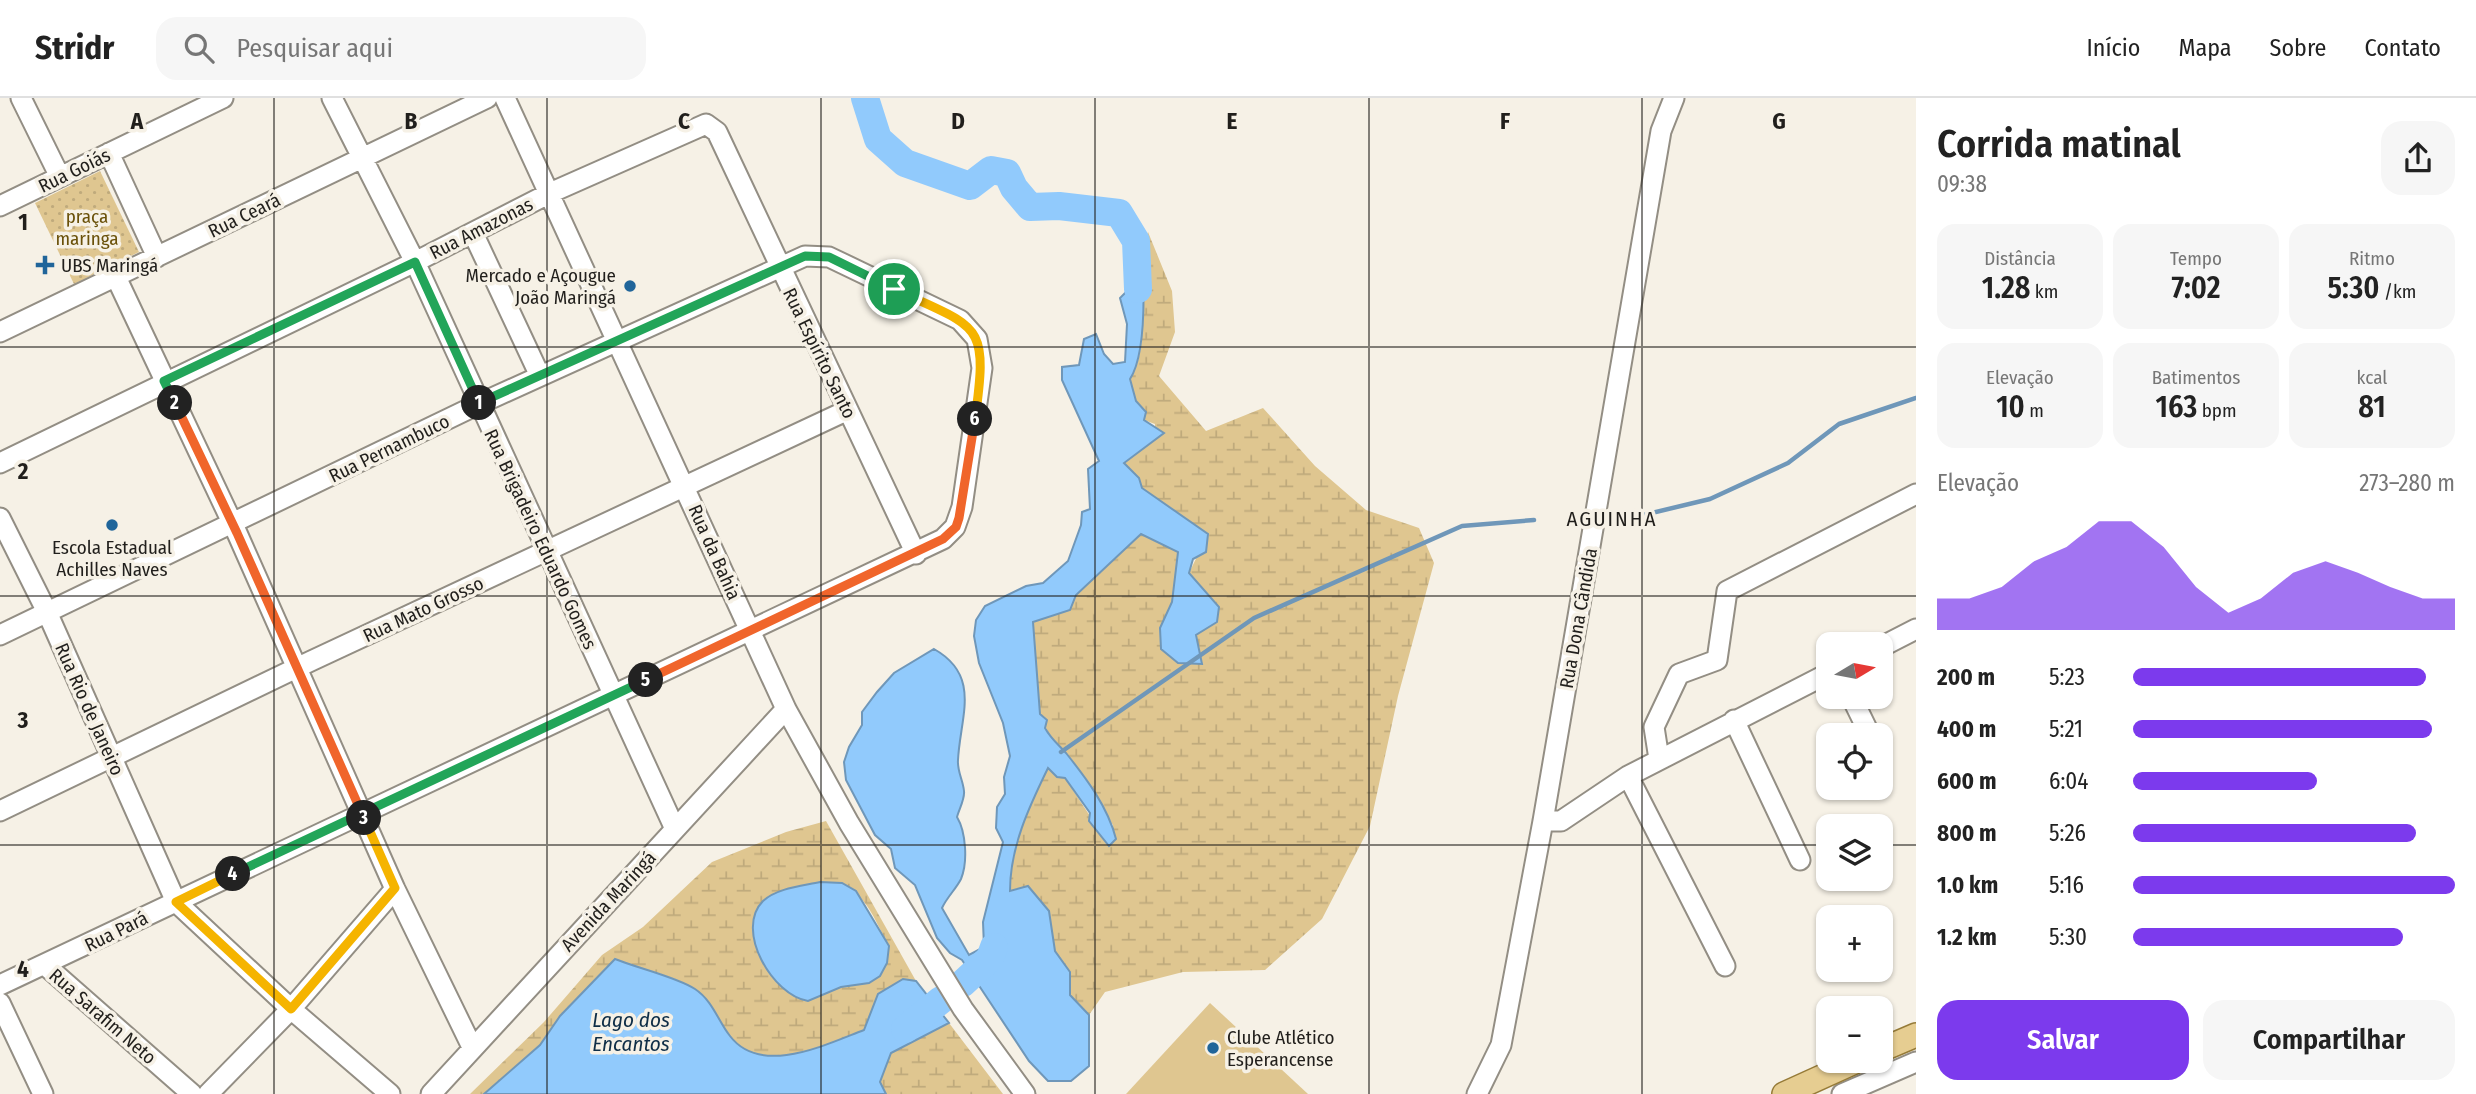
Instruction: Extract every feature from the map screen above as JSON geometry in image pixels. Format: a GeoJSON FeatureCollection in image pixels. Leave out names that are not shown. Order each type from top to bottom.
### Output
{"type":"FeatureCollection","features":[{"type":"Feature","properties":{"kind":"main road"},"geometry":{"type":"LineString","coordinates":[[1893,1046],[1916,1035]]}},
{"type":"Feature","properties":{"kind":"main road"},"geometry":{"type":"LineString","coordinates":[[1784,1094],[1830,1073]]}},
{"type":"Feature","properties":{"kind":"street"},"geometry":{"type":"LineString","coordinates":[[21,98],[60,177]]}},
{"type":"Feature","properties":{"kind":"street","name":"Rua Goiás"},"geometry":{"type":"LineString","coordinates":[[0,206],[223,98]]}},
{"type":"Feature","properties":{"kind":"street","name":"Rua Brigadeiro Eduardo Gomes"},"geometry":{"type":"LineString","coordinates":[[332,98],[415,262],[546,552],[676,829]]}},
{"type":"Feature","properties":{"kind":"street","name":"Rua Ceará"},"geometry":{"type":"LineString","coordinates":[[0,332],[487,98]]}},
{"type":"Feature","properties":{"kind":"street","name":"Rua da Bahia"},"geometry":{"type":"LineString","coordinates":[[505,98],[786,709],[849,823],[963,1009],[1026,1094]]}},
{"type":"Feature","properties":{"kind":"street","name":"Rua Dona Cândida"},"geometry":{"type":"LineString","coordinates":[[1477,1094],[1501,1045],[1543,821],[1661,131],[1674,98]]}},
{"type":"Feature","properties":{"kind":"street","name":"Rua Amazonas"},"geometry":{"type":"LineString","coordinates":[[0,463],[164,381],[415,262],[550,193],[699,124]]}},
{"type":"Feature","properties":{"kind":"street","name":"Rua Espírito Santo"},"geometry":{"type":"LineString","coordinates":[[699,124],[710,125],[717,132],[916,554]]}},
{"type":"Feature","properties":{"kind":"street"},"geometry":{"type":"LineString","coordinates":[[109,153],[158,257]]}},
{"type":"Feature","properties":{"kind":"street"},"geometry":{"type":"LineString","coordinates":[[473,233],[540,376]]}},
{"type":"Feature","properties":{"kind":"street","name":"Rua Pernambuco"},"geometry":{"type":"LineString","coordinates":[[0,635],[480,404],[805,256],[829,257],[960,320],[978,339],[982,368]]}},
{"type":"Feature","properties":{"kind":"street"},"geometry":{"type":"LineString","coordinates":[[116,277],[233,524],[395,888],[472,1047]]}},
{"type":"Feature","properties":{"kind":"street","name":"Rua Pará"},"geometry":{"type":"LineString","coordinates":[[0,985],[943,539],[956,527],[959,518],[982,368]]}},
{"type":"Feature","properties":{"kind":"street","name":"Rua Mato Grosso"},"geometry":{"type":"LineString","coordinates":[[0,811],[297,667],[848,410]]}},
{"type":"Feature","properties":{"kind":"street"},"geometry":{"type":"LineString","coordinates":[[1659,759],[1654,727],[1679,674],[1717,660],[1727,591],[1916,494]]}},
{"type":"Feature","properties":{"kind":"street","name":"Rua Rio de Janeiro"},"geometry":{"type":"LineString","coordinates":[[0,518],[47,612],[176,902]]}},
{"type":"Feature","properties":{"kind":"street"},"geometry":{"type":"LineString","coordinates":[[1894,640],[1916,629]]}},
{"type":"Feature","properties":{"kind":"street"},"geometry":{"type":"LineString","coordinates":[[1543,821],[1560,821],[1628,776],[1816,679]]}},
{"type":"Feature","properties":{"kind":"street","name":"Avenida Maringá"},"geometry":{"type":"LineString","coordinates":[[431,1094],[786,709]]}},
{"type":"Feature","properties":{"kind":"street"},"geometry":{"type":"LineString","coordinates":[[1734,720],[1800,860]]}},
{"type":"Feature","properties":{"kind":"street"},"geometry":{"type":"LineString","coordinates":[[1628,776],[1725,966]]}},
{"type":"Feature","properties":{"kind":"street"},"geometry":{"type":"LineString","coordinates":[[208,1094],[291,1009],[395,888]]}},
{"type":"Feature","properties":{"kind":"street"},"geometry":{"type":"LineString","coordinates":[[176,902],[291,1009],[390,1094]]}},
{"type":"Feature","properties":{"kind":"street","name":"Rua Sarafim Neto"},"geometry":{"type":"LineString","coordinates":[[45,965],[192,1094]]}},
{"type":"Feature","properties":{"kind":"street"},"geometry":{"type":"LineString","coordinates":[[0,1003],[43,1094]]}},
{"type":"Feature","properties":{"kind":"street"},"geometry":{"type":"LineString","coordinates":[[1842,1094],[1916,1062]]}},
{"type":"Feature","properties":{"kind":"green space","name":"praça maringa"},"geometry":{"type":"Polygon","coordinates":[[[100,171],[139,252],[74,284],[35,203],[100,171]]]}},
{"type":"Feature","properties":{"kind":"green space"},"geometry":{"type":"Polygon","coordinates":[[[1148,232],[1172,291],[1175,332],[1159,376],[1206,431],[1263,408],[1315,466],[1366,510],[1419,528],[1434,563],[1398,696],[1370,826],[1322,919],[1265,970],[1183,972],[1105,992],[1089,1015],[1070,995],[1070,972],[1055,951],[1049,911],[1010,891],[1017,843],[1048,768],[1065,778],[1109,845],[1113,825],[1069,757],[1052,741],[1040,714],[1033,622],[1070,610],[1076,595],[1141,534],[1178,552],[1172,602],[1160,629],[1202,664],[1196,635],[1219,607],[1189,573],[1208,534],[1142,488],[1139,478],[1123,463],[1155,438],[1155,424],[1144,420],[1146,412],[1136,401],[1130,379],[1141,346],[1144,249],[1148,232]]]}},
{"type":"Feature","properties":{"kind":"green space"},"geometry":{"type":"Polygon","coordinates":[[[826,821],[916,981],[903,979],[878,994],[864,1030],[795,1054],[759,1054],[743,1048],[730,1036],[711,1005],[695,989],[667,976],[615,959],[560,1016],[540,1045],[484,1094],[470,1094],[544,1022],[602,955],[643,927],[712,862],[786,832],[826,821]],[[820,882],[808,1001],[841,987],[869,983],[889,946],[864,902],[847,888],[820,882]]]}},
{"type":"Feature","properties":{"kind":"green space","name":"Clube Atlético Esperancense"},"geometry":{"type":"Polygon","coordinates":[[[1210,1003],[1308,1094],[1126,1094],[1210,1003]]]}},
{"type":"Feature","properties":{"kind":"green space"},"geometry":{"type":"Polygon","coordinates":[[[949,1023],[1003,1094],[886,1094],[880,1083],[891,1053],[949,1023]]]}},
{"type":"Feature","properties":{"kind":"water"},"geometry":{"type":"Polygon","coordinates":[[[1142,249],[1142,335],[1130,379],[1136,401],[1146,412],[1144,420],[1164,433],[1124,463],[1139,478],[1142,488],[1208,534],[1206,552],[1193,559],[1189,573],[1219,607],[1217,622],[1196,635],[1202,664],[1178,663],[1161,649],[1160,628],[1172,602],[1178,552],[1141,534],[1076,595],[1070,610],[1033,622],[1040,714],[1047,720],[1045,728],[1096,793],[1116,839],[1109,846],[1089,821],[1090,813],[1065,778],[1057,777],[1048,768],[1017,843],[1010,891],[1028,886],[1049,911],[1055,951],[1070,972],[1070,995],[1089,1015],[1089,1066],[1071,1081],[1048,1081],[1029,1061],[962,960],[950,953],[937,938],[915,885],[895,868],[891,849],[875,835],[846,780],[844,762],[862,725],[862,712],[894,673],[934,649],[949,660],[958,672],[965,698],[958,764],[964,794],[957,817],[964,839],[965,856],[961,879],[942,908],[969,955],[984,947],[983,922],[1003,842],[996,828],[997,807],[1005,794],[1004,777],[1010,756],[1003,723],[979,663],[974,636],[976,620],[985,606],[1026,586],[1043,583],[1068,561],[1081,525],[1082,512],[1090,509],[1088,469],[1099,461],[1062,380],[1062,367],[1079,365],[1084,339],[1096,334],[1104,354],[1113,364],[1125,362],[1127,324],[1120,298],[1130,288],[1130,259],[1142,249]]]}},
{"type":"Feature","properties":{"kind":"water"},"geometry":{"type":"Polygon","coordinates":[[[820,882],[842,883],[856,891],[889,946],[887,963],[880,976],[869,983],[841,987],[808,1001],[782,987],[771,975],[755,944],[753,928],[755,913],[763,901],[790,888],[820,882]]]}},
{"type":"Feature","properties":{"kind":"water","name":"Lago dos Encantos"},"geometry":{"type":"Polygon","coordinates":[[[615,959],[695,989],[711,1005],[730,1036],[743,1048],[759,1054],[795,1054],[864,1030],[878,994],[903,979],[916,981],[949,1023],[891,1053],[880,1082],[886,1094],[484,1094],[540,1045],[560,1016],[615,959]]]}},
{"type":"Feature","properties":{"kind":"waterway"},"geometry":{"type":"LineString","coordinates":[[865,98],[878,139],[905,163],[970,186],[991,170],[1007,173],[1014,188],[1030,207],[1059,206],[1119,213],[1136,241],[1138,289]]}},
{"type":"Feature","properties":{"kind":"waterway"},"geometry":{"type":"LineString","coordinates":[[1610,523],[1710,499],[1788,463],[1839,424],[1916,398]]}},
{"type":"Feature","properties":{"kind":"waterway"},"geometry":{"type":"LineString","coordinates":[[1061,752],[1254,618],[1462,526],[1534,520]]}},
{"type":"Feature","properties":{"kind":"waterway"},"geometry":{"type":"LineString","coordinates":[[963,983],[990,958],[994,947]]}},
{"type":"Feature","properties":{"kind":"waterway"},"geometry":{"type":"LineString","coordinates":[[905,1029],[941,1000]]}},
{"type":"Feature","properties":{"kind":"place","name":"UBS Maringá"},"geometry":{"type":"Point","coordinates":[45,265]}},
{"type":"Feature","properties":{"kind":"place","name":"Mercado e Açougue João Maringá"},"geometry":{"type":"Point","coordinates":[630,286]}},
{"type":"Feature","properties":{"kind":"place","name":"Escola Estadual Achilles Naves"},"geometry":{"type":"Point","coordinates":[112,525]}},
{"type":"Feature","properties":{"kind":"place","name":"Clube Atlético Esperancense"},"geometry":{"type":"Point","coordinates":[1213,1048]}},
{"type":"Feature","properties":{"kind":"district","name":"AGUINHA"},"geometry":{"type":"Point","coordinates":[1612,519]}},
{"type":"Feature","properties":{"kind":"route"},"geometry":{"type":"LineString","coordinates":[[894,289],[829,257],[813,254],[805,256],[480,404],[415,262],[164,381],[237,533],[259,586],[297,667],[337,756],[361,812],[395,888],[291,1009],[176,902],[361,812],[916,554],[943,539],[956,527],[962,506],[982,368],[982,350],[978,339],[960,320],[894,289]]}}]}
